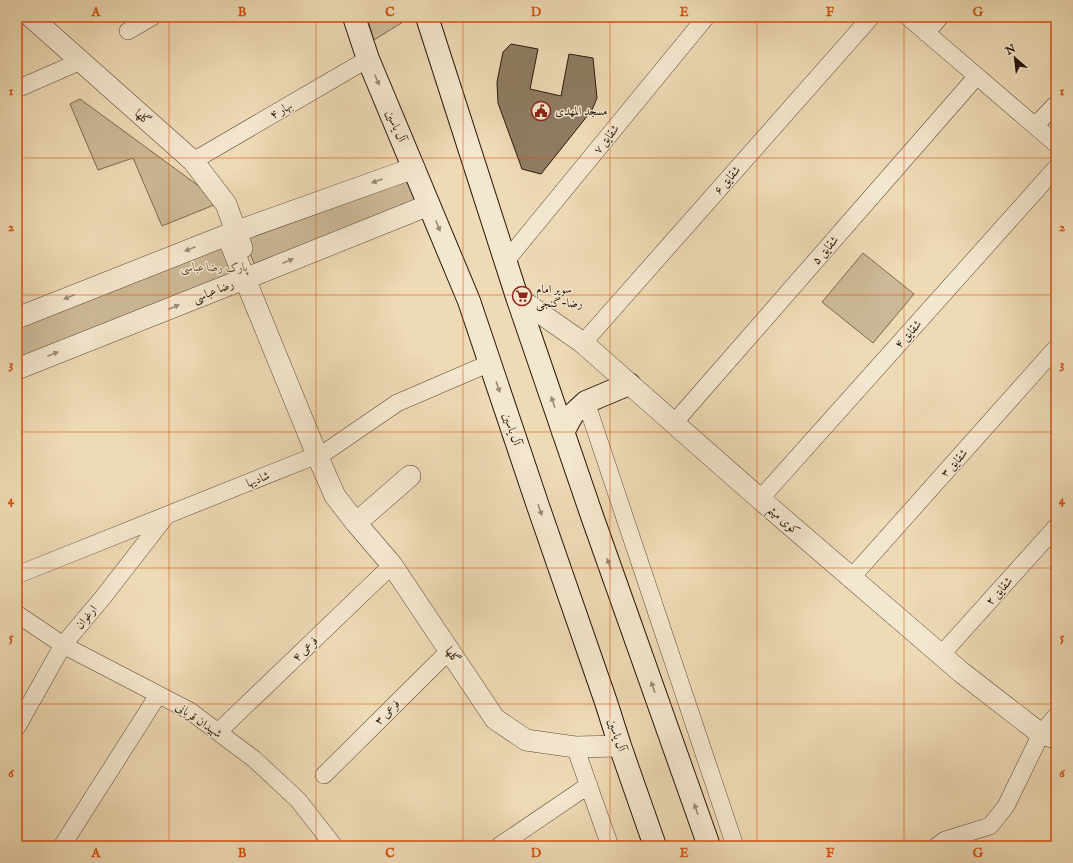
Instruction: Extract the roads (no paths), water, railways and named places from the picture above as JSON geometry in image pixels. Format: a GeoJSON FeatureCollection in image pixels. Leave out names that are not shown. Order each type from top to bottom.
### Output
{"type":"FeatureCollection","features":[{"type":"Feature","properties":{"kind":"main road","name":"آل یاسین"},"geometry":{"type":"LineString","coordinates":[[354,17],[368,59],[469,301],[655,846]]}},
{"type":"Feature","properties":{"kind":"main road"},"geometry":{"type":"LineString","coordinates":[[428,17],[517,297],[709,846]]}},
{"type":"Feature","properties":{"kind":"main road"},"geometry":{"type":"LineString","coordinates":[[563,432],[573,414],[586,402],[629,384]]}},
{"type":"Feature","properties":{"kind":"street","name":"گلها"},"geometry":{"type":"LineString","coordinates":[[31,17],[193,160],[226,204],[248,277],[322,453],[335,496],[392,565],[495,719],[526,740],[575,747],[620,746]]}},
{"type":"Feature","properties":{"kind":"street"},"geometry":{"type":"LineString","coordinates":[[128,31],[152,17]]}},
{"type":"Feature","properties":{"kind":"street","name":"شقایق ۷"},"geometry":{"type":"LineString","coordinates":[[506,262],[706,17]]}},
{"type":"Feature","properties":{"kind":"street","name":"شقایق ۶"},"geometry":{"type":"LineString","coordinates":[[583,343],[871,17]]}},
{"type":"Feature","properties":{"kind":"street"},"geometry":{"type":"LineString","coordinates":[[908,17],[1056,144]]}},
{"type":"Feature","properties":{"kind":"street"},"geometry":{"type":"LineString","coordinates":[[926,32],[940,17]]}},
{"type":"Feature","properties":{"kind":"street","name":"بهار ۴"},"geometry":{"type":"LineString","coordinates":[[193,160],[368,59]]}},
{"type":"Feature","properties":{"kind":"street"},"geometry":{"type":"LineString","coordinates":[[17,89],[81,62]]}},
{"type":"Feature","properties":{"kind":"street","name":"شقایق ۵"},"geometry":{"type":"LineString","coordinates":[[674,423],[977,76]]}},
{"type":"Feature","properties":{"kind":"street"},"geometry":{"type":"LineString","coordinates":[[1035,126],[1056,104]]}},
{"type":"Feature","properties":{"kind":"street"},"geometry":{"type":"LineString","coordinates":[[235,232],[414,168]]}},
{"type":"Feature","properties":{"kind":"street","name":"شقایق ۴"},"geometry":{"type":"LineString","coordinates":[[760,499],[1056,168]]}},
{"type":"Feature","properties":{"kind":"street","name":"رضا عباسی"},"geometry":{"type":"LineString","coordinates":[[17,369],[429,205]]}},
{"type":"Feature","properties":{"kind":"street","name":"رضا عباسی"},"geometry":{"type":"LineString","coordinates":[[17,318],[227,235],[248,277]]}},
{"type":"Feature","properties":{"kind":"street","name":"کوی میثم"},"geometry":{"type":"LineString","coordinates":[[517,297],[583,343],[760,499],[961,672],[1048,736]]}},
{"type":"Feature","properties":{"kind":"street","name":"شقایق ۳"},"geometry":{"type":"LineString","coordinates":[[851,578],[1056,348]]}},
{"type":"Feature","properties":{"kind":"street","name":"شادیها"},"geometry":{"type":"LineString","coordinates":[[17,575],[322,453],[397,403],[490,363]]}},
{"type":"Feature","properties":{"kind":"street"},"geometry":{"type":"LineString","coordinates":[[586,402],[735,846]]}},
{"type":"Feature","properties":{"kind":"street"},"geometry":{"type":"LineString","coordinates":[[356,523],[410,476]]}},
{"type":"Feature","properties":{"kind":"street","name":"ارغوان"},"geometry":{"type":"LineString","coordinates":[[17,727],[63,646],[167,515]]}},
{"type":"Feature","properties":{"kind":"street","name":"شقایق ۲"},"geometry":{"type":"LineString","coordinates":[[941,655],[1056,527]]}},
{"type":"Feature","properties":{"kind":"street","name":"فرعی ۴"},"geometry":{"type":"LineString","coordinates":[[218,732],[392,565]]}},
{"type":"Feature","properties":{"kind":"street","name":"شهیدان قربانی"},"geometry":{"type":"LineString","coordinates":[[17,614],[63,646],[190,711],[254,759],[298,800],[334,846]]}},
{"type":"Feature","properties":{"kind":"street","name":"فرعی ۳"},"geometry":{"type":"LineString","coordinates":[[324,774],[450,650]]}},
{"type":"Feature","properties":{"kind":"street"},"geometry":{"type":"LineString","coordinates":[[62,846],[158,695]]}},
{"type":"Feature","properties":{"kind":"street"},"geometry":{"type":"LineString","coordinates":[[937,846],[945,840],[990,826],[1006,806],[1048,736],[1056,716]]}},
{"type":"Feature","properties":{"kind":"street"},"geometry":{"type":"LineString","coordinates":[[575,747],[610,846]]}},
{"type":"Feature","properties":{"kind":"street"},"geometry":{"type":"LineString","coordinates":[[499,846],[589,785]]}},
{"type":"Feature","properties":{"kind":"place","name":"مسجد المهدی"},"geometry":{"type":"Point","coordinates":[541,111]}},
{"type":"Feature","properties":{"kind":"place","name":"سوپر امام رضا-گنجی"},"geometry":{"type":"Point","coordinates":[522,296]}},
{"type":"Feature","properties":{"kind":"park label","name":"پارک رضا عباسی"},"geometry":{"type":"Point","coordinates":[214,267]}}]}
